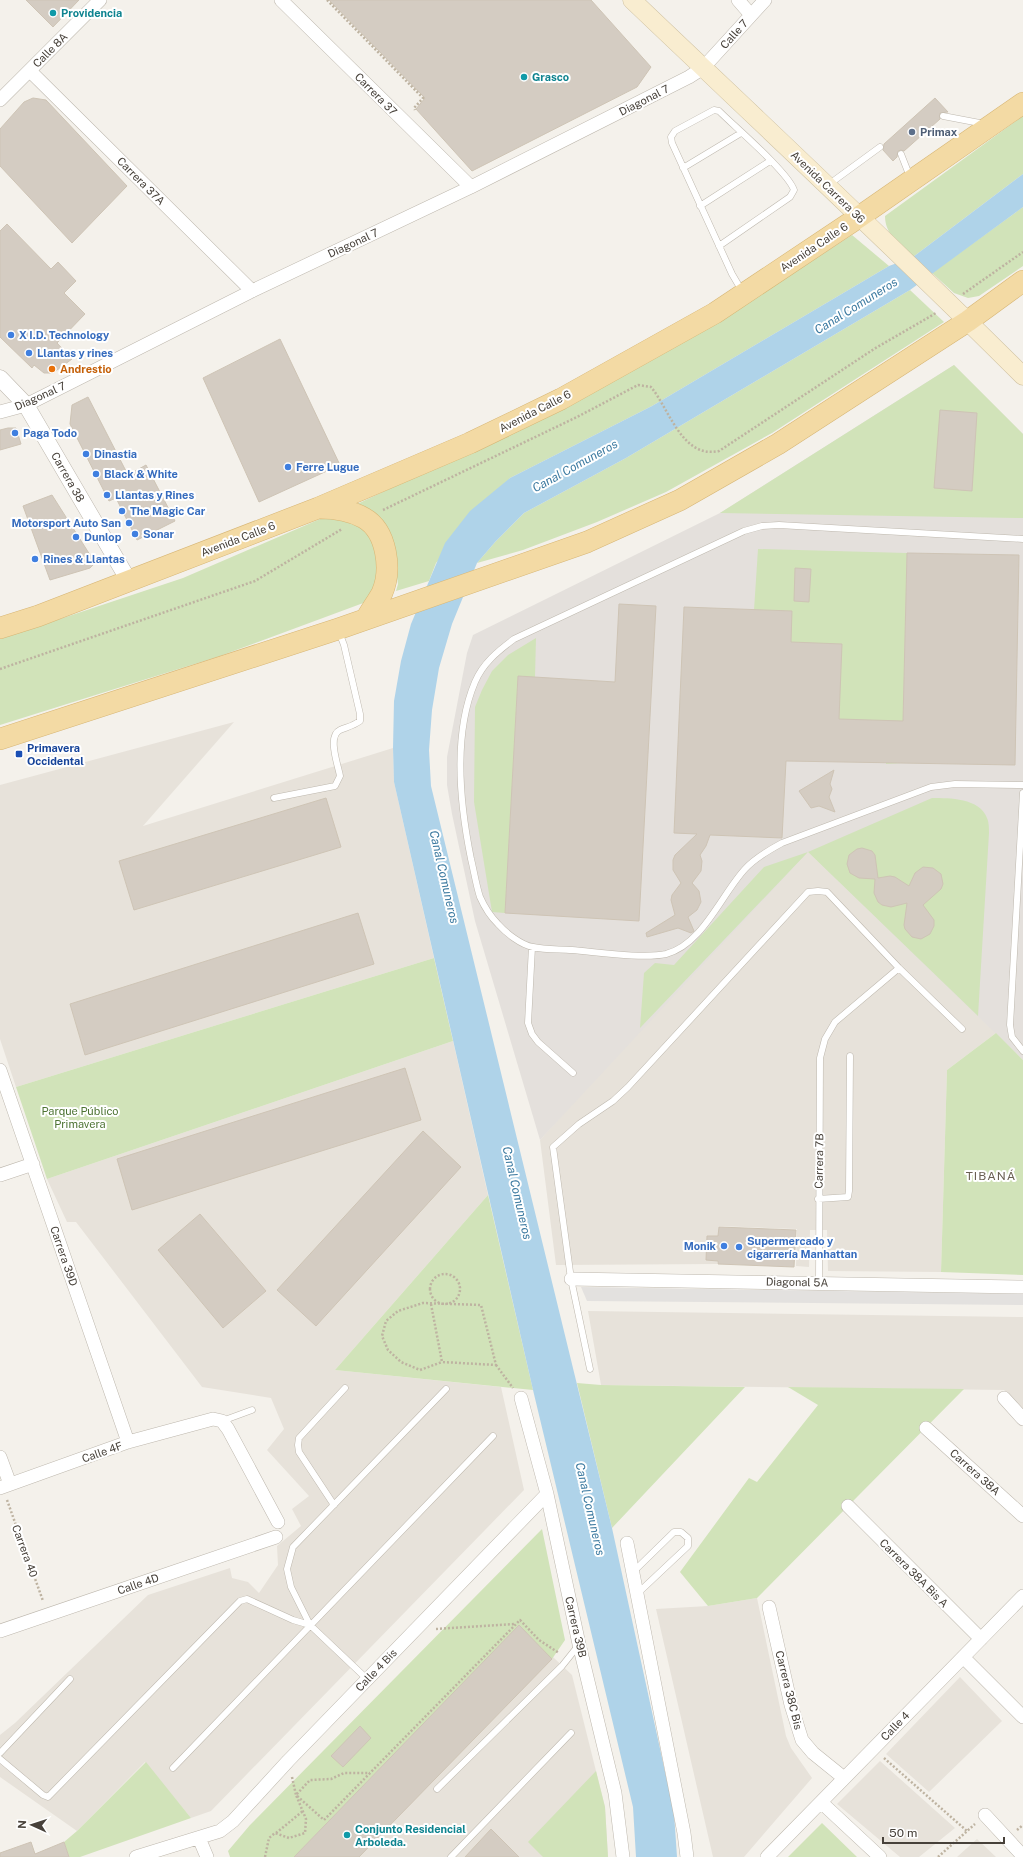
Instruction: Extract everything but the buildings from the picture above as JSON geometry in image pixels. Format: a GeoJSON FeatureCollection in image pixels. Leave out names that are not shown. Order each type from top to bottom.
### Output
{"type":"FeatureCollection","features":[{"type":"Feature","properties":{"kind":"main road","name":"Avenida Carrera 36"},"geometry":{"type":"LineString","coordinates":[[632,0],[929,282],[1023,376]]}},
{"type":"Feature","properties":{"kind":"main road","name":"Avenida Calle 6"},"geometry":{"type":"LineString","coordinates":[[0,628],[38,616],[318,508],[470,443],[561,399],[715,314],[912,181],[1023,103]]}},
{"type":"Feature","properties":{"kind":"main road"},"geometry":{"type":"LineString","coordinates":[[0,739],[338,629],[484,576],[587,542],[680,500],[778,444],[968,321],[1023,281]]}},
{"type":"Feature","properties":{"kind":"main road"},"geometry":{"type":"LineString","coordinates":[[318,508],[347,510],[365,518],[377,531],[384,545],[387,564],[386,578],[382,592],[366,619]]}},
{"type":"Feature","properties":{"kind":"street","name":"Calle 8A"},"geometry":{"type":"LineString","coordinates":[[0,100],[100,0]]}},
{"type":"Feature","properties":{"kind":"street","name":"Carrera 37"},"geometry":{"type":"LineString","coordinates":[[281,0],[471,187]]}},
{"type":"Feature","properties":{"kind":"street"},"geometry":{"type":"LineString","coordinates":[[738,0],[751,16]]}},
{"type":"Feature","properties":{"kind":"street","name":"Calle 7"},"geometry":{"type":"LineString","coordinates":[[703,68],[765,0]]}},
{"type":"Feature","properties":{"kind":"street","name":"Diagonal 7"},"geometry":{"type":"LineString","coordinates":[[0,412],[26,405],[252,291],[471,187],[668,88],[703,68]]}},
{"type":"Feature","properties":{"kind":"street","name":"Carrera 37A"},"geometry":{"type":"LineString","coordinates":[[30,71],[252,291]]}},
{"type":"Feature","properties":{"kind":"street","name":"Carrera 38"},"geometry":{"type":"LineString","coordinates":[[0,378],[26,405],[129,581]]}},
{"type":"Feature","properties":{"kind":"street","name":"Carrera 39D"},"geometry":{"type":"LineString","coordinates":[[0,1070],[128,1442]]}},
{"type":"Feature","properties":{"kind":"street"},"geometry":{"type":"LineString","coordinates":[[0,1174],[33,1164]]}},
{"type":"Feature","properties":{"kind":"street","name":"Diagonal 5A"},"geometry":{"type":"LineString","coordinates":[[571,1279],[819,1282],[1023,1287]]}},
{"type":"Feature","properties":{"kind":"street","name":"Carrera 39B"},"geometry":{"type":"LineString","coordinates":[[521,1398],[547,1494],[579,1644],[615,1793],[623,1857]]}},
{"type":"Feature","properties":{"kind":"street"},"geometry":{"type":"LineString","coordinates":[[1004,1398],[1023,1419]]}},
{"type":"Feature","properties":{"kind":"street","name":"Calle 4F"},"geometry":{"type":"LineString","coordinates":[[4,1486],[128,1442],[205,1420],[213,1419],[222,1421]]}},
{"type":"Feature","properties":{"kind":"street"},"geometry":{"type":"LineString","coordinates":[[222,1421],[228,1429],[278,1522]]}},
{"type":"Feature","properties":{"kind":"street","name":"Carrera 38A"},"geometry":{"type":"LineString","coordinates":[[926,1428],[1023,1516]]}},
{"type":"Feature","properties":{"kind":"street"},"geometry":{"type":"LineString","coordinates":[[0,1457],[4,1486]]}},
{"type":"Feature","properties":{"kind":"street","name":"Calle 4 Bis"},"geometry":{"type":"LineString","coordinates":[[136,1857],[220,1831],[233,1821],[288,1761],[547,1494]]}},
{"type":"Feature","properties":{"kind":"street","name":"Carrera 38A Bis A"},"geometry":{"type":"LineString","coordinates":[[848,1506],[981,1639]]}},
{"type":"Feature","properties":{"kind":"street","name":"Calle 4D"},"geometry":{"type":"LineString","coordinates":[[0,1631],[276,1537]]}},
{"type":"Feature","properties":{"kind":"street"},"geometry":{"type":"LineString","coordinates":[[627,1543],[634,1572],[684,1833],[687,1857]]}},
{"type":"Feature","properties":{"kind":"street","name":"Calle 4"},"geometry":{"type":"LineString","coordinates":[[767,1857],[822,1803],[873,1748],[1023,1596]]}},
{"type":"Feature","properties":{"kind":"street","name":"Carrera 38C Bis"},"geometry":{"type":"LineString","coordinates":[[769,1607],[791,1705],[802,1740],[813,1753],[844,1778]]}},
{"type":"Feature","properties":{"kind":"street"},"geometry":{"type":"LineString","coordinates":[[963,1657],[1023,1717]]}},
{"type":"Feature","properties":{"kind":"street"},"geometry":{"type":"LineString","coordinates":[[822,1803],[880,1857]]}},
{"type":"Feature","properties":{"kind":"street"},"geometry":{"type":"LineString","coordinates":[[984,1816],[1023,1856]]}},
{"type":"Feature","properties":{"kind":"street"},"geometry":{"type":"LineString","coordinates":[[199,1838],[207,1857]]}},
{"type":"Feature","properties":{"kind":"lane"},"geometry":{"type":"LineString","coordinates":[[719,246],[790,197],[794,190],[792,184],[770,161],[719,111],[714,110],[675,131],[671,137],[672,143],[700,206],[732,274],[744,294]]}},
{"type":"Feature","properties":{"kind":"lane"},"geometry":{"type":"LineString","coordinates":[[943,116],[992,125]]}},
{"type":"Feature","properties":{"kind":"lane"},"geometry":{"type":"LineString","coordinates":[[683,168],[741,133]]}},
{"type":"Feature","properties":{"kind":"lane"},"geometry":{"type":"LineString","coordinates":[[827,186],[880,147]]}},
{"type":"Feature","properties":{"kind":"lane"},"geometry":{"type":"LineString","coordinates":[[901,154],[912,181]]}},
{"type":"Feature","properties":{"kind":"lane"},"geometry":{"type":"LineString","coordinates":[[700,206],[770,161]]}},
{"type":"Feature","properties":{"kind":"lane"},"geometry":{"type":"LineString","coordinates":[[1023,539],[778,525],[762,526],[744,531],[514,640],[498,650],[486,663],[475,680],[468,700],[462,749],[462,796],[464,820],[480,898],[498,924],[514,938],[532,947],[646,955],[667,954],[685,944],[704,926],[745,868],[782,843],[931,787],[955,784],[1023,785]]}},
{"type":"Feature","properties":{"kind":"lane"},"geometry":{"type":"LineString","coordinates":[[274,798],[335,786],[339,781],[340,776],[333,740],[334,734],[338,731],[354,726],[360,721],[360,714],[344,645],[338,629]]}},
{"type":"Feature","properties":{"kind":"lane"},"geometry":{"type":"LineString","coordinates":[[1023,794],[1010,1025],[1012,1037],[1023,1051]]}},
{"type":"Feature","properties":{"kind":"lane"},"geometry":{"type":"LineString","coordinates":[[590,1369],[571,1279],[553,1147],[579,1124],[613,1101],[628,1087],[808,892],[827,892],[899,968],[962,1029]]}},
{"type":"Feature","properties":{"kind":"lane"},"geometry":{"type":"LineString","coordinates":[[532,947],[528,1023],[532,1034],[573,1073]]}},
{"type":"Feature","properties":{"kind":"lane","name":"Carrera 7B"},"geometry":{"type":"LineString","coordinates":[[819,1282],[818,1199],[820,1058],[825,1039],[835,1022],[899,968]]}},
{"type":"Feature","properties":{"kind":"lane"},"geometry":{"type":"LineString","coordinates":[[818,1199],[848,1197],[850,1056]]}},
{"type":"Feature","properties":{"kind":"lane"},"geometry":{"type":"LineString","coordinates":[[334,1505],[300,1452],[298,1445],[299,1438],[345,1388]]}},
{"type":"Feature","properties":{"kind":"lane"},"geometry":{"type":"LineString","coordinates":[[367,1679],[310,1625],[291,1587],[287,1569],[293,1547],[446,1389]]}},
{"type":"Feature","properties":{"kind":"lane"},"geometry":{"type":"LineString","coordinates":[[222,1421],[252,1410]]}},
{"type":"Feature","properties":{"kind":"lane"},"geometry":{"type":"LineString","coordinates":[[173,1768],[493,1436]]}},
{"type":"Feature","properties":{"kind":"lane"},"geometry":{"type":"LineString","coordinates":[[634,1572],[674,1532],[681,1532],[688,1538],[688,1546],[637,1594]]}},
{"type":"Feature","properties":{"kind":"lane"},"geometry":{"type":"LineString","coordinates":[[0,1759],[43,1795],[48,1797],[240,1601],[247,1599],[293,1620],[310,1625]]}},
{"type":"Feature","properties":{"kind":"lane"},"geometry":{"type":"LineString","coordinates":[[437,1790],[562,1666],[579,1644]]}},
{"type":"Feature","properties":{"kind":"lane"},"geometry":{"type":"LineString","coordinates":[[0,1753],[70,1679]]}},
{"type":"Feature","properties":{"kind":"lane"},"geometry":{"type":"LineString","coordinates":[[451,1857],[571,1733]]}},
{"type":"Feature","properties":{"kind":"lane"},"geometry":{"type":"LineString","coordinates":[[456,1852],[462,1857]]}},
{"type":"Feature","properties":{"kind":"path"},"geometry":{"type":"LineString","coordinates":[[327,0],[423,98],[414,108],[419,114]]}},
{"type":"Feature","properties":{"kind":"path"},"geometry":{"type":"LineString","coordinates":[[0,669],[255,581],[338,531],[459,474],[638,385],[651,387],[684,439],[699,450],[709,453],[719,451],[874,348],[951,304],[1023,252]]}},
{"type":"Feature","properties":{"kind":"path"},"geometry":{"type":"LineString","coordinates":[[447,1274],[458,1282],[460,1291],[456,1300],[444,1305],[434,1299],[430,1290],[433,1280],[437,1276],[447,1274]]}},
{"type":"Feature","properties":{"kind":"path"},"geometry":{"type":"LineString","coordinates":[[496,1366],[442,1362],[420,1370],[401,1362],[388,1350],[382,1336],[386,1321],[398,1311],[423,1303],[444,1305],[482,1305],[496,1366],[521,1398]]}},
{"type":"Feature","properties":{"kind":"path"},"geometry":{"type":"LineString","coordinates":[[431,1304],[442,1362]]}},
{"type":"Feature","properties":{"kind":"path","name":"Carrera 40"},"geometry":{"type":"LineString","coordinates":[[4,1486],[48,1615]]}},
{"type":"Feature","properties":{"kind":"path"},"geometry":{"type":"LineString","coordinates":[[296,1795],[324,1820],[520,1620],[550,1649],[568,1658]]}},
{"type":"Feature","properties":{"kind":"path"},"geometry":{"type":"LineString","coordinates":[[415,1630],[516,1624]]}},
{"type":"Feature","properties":{"kind":"path"},"geometry":{"type":"LineString","coordinates":[[873,1748],[967,1831]]}},
{"type":"Feature","properties":{"kind":"path"},"geometry":{"type":"LineString","coordinates":[[275,1833],[289,1838],[305,1834],[306,1819],[296,1795],[288,1761]]}},
{"type":"Feature","properties":{"kind":"path"},"geometry":{"type":"LineString","coordinates":[[296,1795],[310,1780],[331,1779],[344,1773],[370,1773]]}},
{"type":"Feature","properties":{"kind":"path"},"geometry":{"type":"LineString","coordinates":[[265,1857],[269,1838],[303,1811]]}},
{"type":"Feature","properties":{"kind":"path"},"geometry":{"type":"LineString","coordinates":[[938,1857],[984,1816]]}},
{"type":"Feature","properties":{"kind":"shaded area"},"geometry":{"type":"Polygon","coordinates":[[[954,365],[1023,434],[1023,1060],[808,852],[540,1140],[475,921],[447,785],[447,757],[467,653],[473,635],[720,513],[954,365]]]}},
{"type":"Feature","properties":{"kind":"shaded area"},"geometry":{"type":"Polygon","coordinates":[[[234,722],[143,826],[393,748],[394,782],[434,958],[16,1087],[0,1039],[0,785],[234,722]]]}},
{"type":"Feature","properties":{"kind":"shaded area"},"geometry":{"type":"Polygon","coordinates":[[[808,852],[996,1033],[947,1070],[941,1272],[828,1271],[827,1230],[810,1230],[809,1267],[796,1266],[797,1229],[719,1226],[717,1264],[556,1265],[540,1140],[640,1028],[808,852]]]}},
{"type":"Feature","properties":{"kind":"shaded area"},"geometry":{"type":"Polygon","coordinates":[[[453,1041],[488,1195],[335,1370],[501,1387],[524,1490],[211,1811],[191,1818],[145,1762],[77,1831],[0,1777],[0,1735],[15,1723],[148,1595],[230,1568],[232,1578],[248,1582],[259,1593],[278,1565],[277,1546],[301,1526],[292,1509],[309,1496],[267,1450],[284,1429],[271,1398],[202,1387],[76,1222],[67,1222],[47,1179],[453,1041]]]}},
{"type":"Feature","properties":{"kind":"shaded area"},"geometry":{"type":"Polygon","coordinates":[[[581,1287],[1023,1294],[1023,1305],[587,1301],[581,1287]]]}},
{"type":"Feature","properties":{"kind":"shaded area"},"geometry":{"type":"Polygon","coordinates":[[[588,1311],[1023,1317],[1023,1411],[1004,1390],[601,1385],[588,1311]]]}},
{"type":"Feature","properties":{"kind":"shaded area"},"geometry":{"type":"Polygon","coordinates":[[[757,1598],[786,1736],[791,1748],[812,1778],[744,1857],[713,1857],[656,1609],[708,1606],[757,1598]]]}},
{"type":"Feature","properties":{"kind":"shaded area"},"geometry":{"type":"Polygon","coordinates":[[[519,1625],[572,1675],[605,1807],[608,1857],[294,1857],[519,1625]]]}},
{"type":"Feature","properties":{"kind":"shaded area"},"geometry":{"type":"Polygon","coordinates":[[[960,1677],[1002,1721],[929,1792],[886,1754],[960,1677]]]}},
{"type":"Feature","properties":{"kind":"shaded area"},"geometry":{"type":"Polygon","coordinates":[[[880,1761],[955,1828],[919,1857],[900,1857],[837,1804],[880,1761]]]}},
{"type":"Feature","properties":{"kind":"shaded area"},"geometry":{"type":"Polygon","coordinates":[[[977,1839],[996,1857],[957,1857],[977,1839]]]}},
{"type":"Feature","properties":{"kind":"green space"},"geometry":{"type":"Polygon","coordinates":[[[1023,116],[1023,174],[913,257],[890,234],[885,216],[1023,116]]]}},
{"type":"Feature","properties":{"kind":"green space"},"geometry":{"type":"Polygon","coordinates":[[[1023,207],[1023,266],[979,296],[968,298],[954,293],[932,273],[1023,207]]]}},
{"type":"Feature","properties":{"kind":"green space"},"geometry":{"type":"Polygon","coordinates":[[[852,235],[889,266],[652,406],[510,478],[436,563],[429,581],[396,591],[398,584],[394,557],[355,505],[481,446],[770,288],[852,235]]]}},
{"type":"Feature","properties":{"kind":"green space"},"geometry":{"type":"Polygon","coordinates":[[[910,290],[944,322],[772,433],[666,492],[597,522],[523,550],[477,563],[496,541],[524,513],[626,458],[910,290]]]}},
{"type":"Feature","properties":{"kind":"green space"},"geometry":{"type":"Polygon","coordinates":[[[954,365],[1023,434],[1023,518],[720,513],[954,365]]]}},
{"type":"Feature","properties":{"kind":"green space"},"geometry":{"type":"Polygon","coordinates":[[[327,516],[346,516],[366,528],[378,556],[377,587],[366,602],[220,656],[0,725],[0,639],[183,578],[327,516]]]}},
{"type":"Feature","properties":{"kind":"green space"},"geometry":{"type":"Polygon","coordinates":[[[758,549],[907,553],[902,763],[886,764],[888,721],[797,718],[754,610],[758,549]]]}},
{"type":"Feature","properties":{"kind":"green space"},"geometry":{"type":"Polygon","coordinates":[[[536,638],[535,677],[518,677],[505,913],[492,912],[474,802],[475,707],[492,671],[508,655],[536,638]]]}},
{"type":"Feature","properties":{"kind":"green space"},"geometry":{"type":"Polygon","coordinates":[[[932,798],[963,800],[978,806],[987,818],[989,833],[978,1016],[808,852],[932,798]]]}},
{"type":"Feature","properties":{"kind":"green space"},"geometry":{"type":"Polygon","coordinates":[[[808,852],[640,1028],[644,973],[655,963],[674,965],[764,867],[808,852]]]}},
{"type":"Feature","properties":{"kind":"green space","name":"Parque Público Primavera"},"geometry":{"type":"Polygon","coordinates":[[[434,958],[453,1041],[47,1179],[16,1087],[434,958]]]}},
{"type":"Feature","properties":{"kind":"green space"},"geometry":{"type":"Polygon","coordinates":[[[996,1033],[1023,1060],[1023,1275],[941,1272],[947,1070],[996,1033]]]}},
{"type":"Feature","properties":{"kind":"green space"},"geometry":{"type":"Polygon","coordinates":[[[488,1195],[533,1390],[335,1370],[488,1195]]]}},
{"type":"Feature","properties":{"kind":"green space"},"geometry":{"type":"Polygon","coordinates":[[[577,1383],[601,1385],[745,1387],[612,1528],[577,1383]]]}},
{"type":"Feature","properties":{"kind":"green space"},"geometry":{"type":"Polygon","coordinates":[[[788,1387],[964,1389],[757,1598],[708,1606],[680,1572],[749,1478],[757,1482],[818,1405],[788,1387]]]}},
{"type":"Feature","properties":{"kind":"green space"},"geometry":{"type":"Polygon","coordinates":[[[542,1529],[565,1640],[552,1659],[519,1625],[294,1857],[230,1857],[228,1851],[250,1825],[542,1529]]]}},
{"type":"Feature","properties":{"kind":"green space"},"geometry":{"type":"Polygon","coordinates":[[[146,1762],[191,1818],[80,1857],[69,1857],[64,1842],[77,1831],[146,1762]]]}},
{"type":"Feature","properties":{"kind":"green space"},"geometry":{"type":"Polygon","coordinates":[[[596,1771],[605,1807],[608,1857],[543,1857],[528,1842],[596,1771]]]}},
{"type":"Feature","properties":{"kind":"green space"},"geometry":{"type":"Polygon","coordinates":[[[822,1823],[857,1857],[788,1857],[822,1823]]]}},
{"type":"Feature","properties":{"kind":"water","name":"Canal Comuneros"},"geometry":{"type":"Polygon","coordinates":[[[1023,174],[1023,207],[910,290],[626,458],[524,513],[496,541],[477,563],[452,624],[439,668],[432,710],[429,750],[431,786],[612,1528],[674,1813],[677,1857],[636,1857],[633,1807],[533,1390],[394,782],[394,701],[401,661],[411,624],[445,543],[470,511],[510,478],[652,406],[889,266],[913,257],[1023,174]]]}},
{"type":"Feature","properties":{"kind":"place","name":"Providencia"},"geometry":{"type":"Point","coordinates":[53,13]}},
{"type":"Feature","properties":{"kind":"place","name":"Grasco"},"geometry":{"type":"Point","coordinates":[524,77]}},
{"type":"Feature","properties":{"kind":"place","name":"Primax"},"geometry":{"type":"Point","coordinates":[912,132]}},
{"type":"Feature","properties":{"kind":"place","name":"X I.D. Technology"},"geometry":{"type":"Point","coordinates":[11,335]}},
{"type":"Feature","properties":{"kind":"place","name":"Llantas y rines"},"geometry":{"type":"Point","coordinates":[29,353]}},
{"type":"Feature","properties":{"kind":"place","name":"Andrestio"},"geometry":{"type":"Point","coordinates":[52,369]}},
{"type":"Feature","properties":{"kind":"place","name":"Paga Todo"},"geometry":{"type":"Point","coordinates":[15,433]}},
{"type":"Feature","properties":{"kind":"place","name":"Dinastia"},"geometry":{"type":"Point","coordinates":[86,454]}},
{"type":"Feature","properties":{"kind":"place","name":"Ferre Lugue"},"geometry":{"type":"Point","coordinates":[288,467]}},
{"type":"Feature","properties":{"kind":"place","name":"Black & White"},"geometry":{"type":"Point","coordinates":[96,474]}},
{"type":"Feature","properties":{"kind":"place","name":"Llantas y Rines"},"geometry":{"type":"Point","coordinates":[107,495]}},
{"type":"Feature","properties":{"kind":"place","name":"The Magic Car"},"geometry":{"type":"Point","coordinates":[122,511]}},
{"type":"Feature","properties":{"kind":"place","name":"Motorsport Auto San"},"geometry":{"type":"Point","coordinates":[129,523]}},
{"type":"Feature","properties":{"kind":"place","name":"Sonar"},"geometry":{"type":"Point","coordinates":[135,534]}},
{"type":"Feature","properties":{"kind":"place","name":"Dunlop"},"geometry":{"type":"Point","coordinates":[76,537]}},
{"type":"Feature","properties":{"kind":"place","name":"Rines & Llantas"},"geometry":{"type":"Point","coordinates":[35,559]}},
{"type":"Feature","properties":{"kind":"place","name":"Primavera Occidental"},"geometry":{"type":"Point","coordinates":[19,754]}},
{"type":"Feature","properties":{"kind":"place","name":"Monik"},"geometry":{"type":"Point","coordinates":[724,1246]}},
{"type":"Feature","properties":{"kind":"place","name":"Supermercado y cigarrería Manhattan"},"geometry":{"type":"Point","coordinates":[739,1247]}},
{"type":"Feature","properties":{"kind":"place","name":"Conjunto Residencial Arboleda."},"geometry":{"type":"Point","coordinates":[347,1835]}},
{"type":"Feature","properties":{"kind":"district","name":"TIBANÁ"},"geometry":{"type":"Point","coordinates":[991,1176]}}]}
